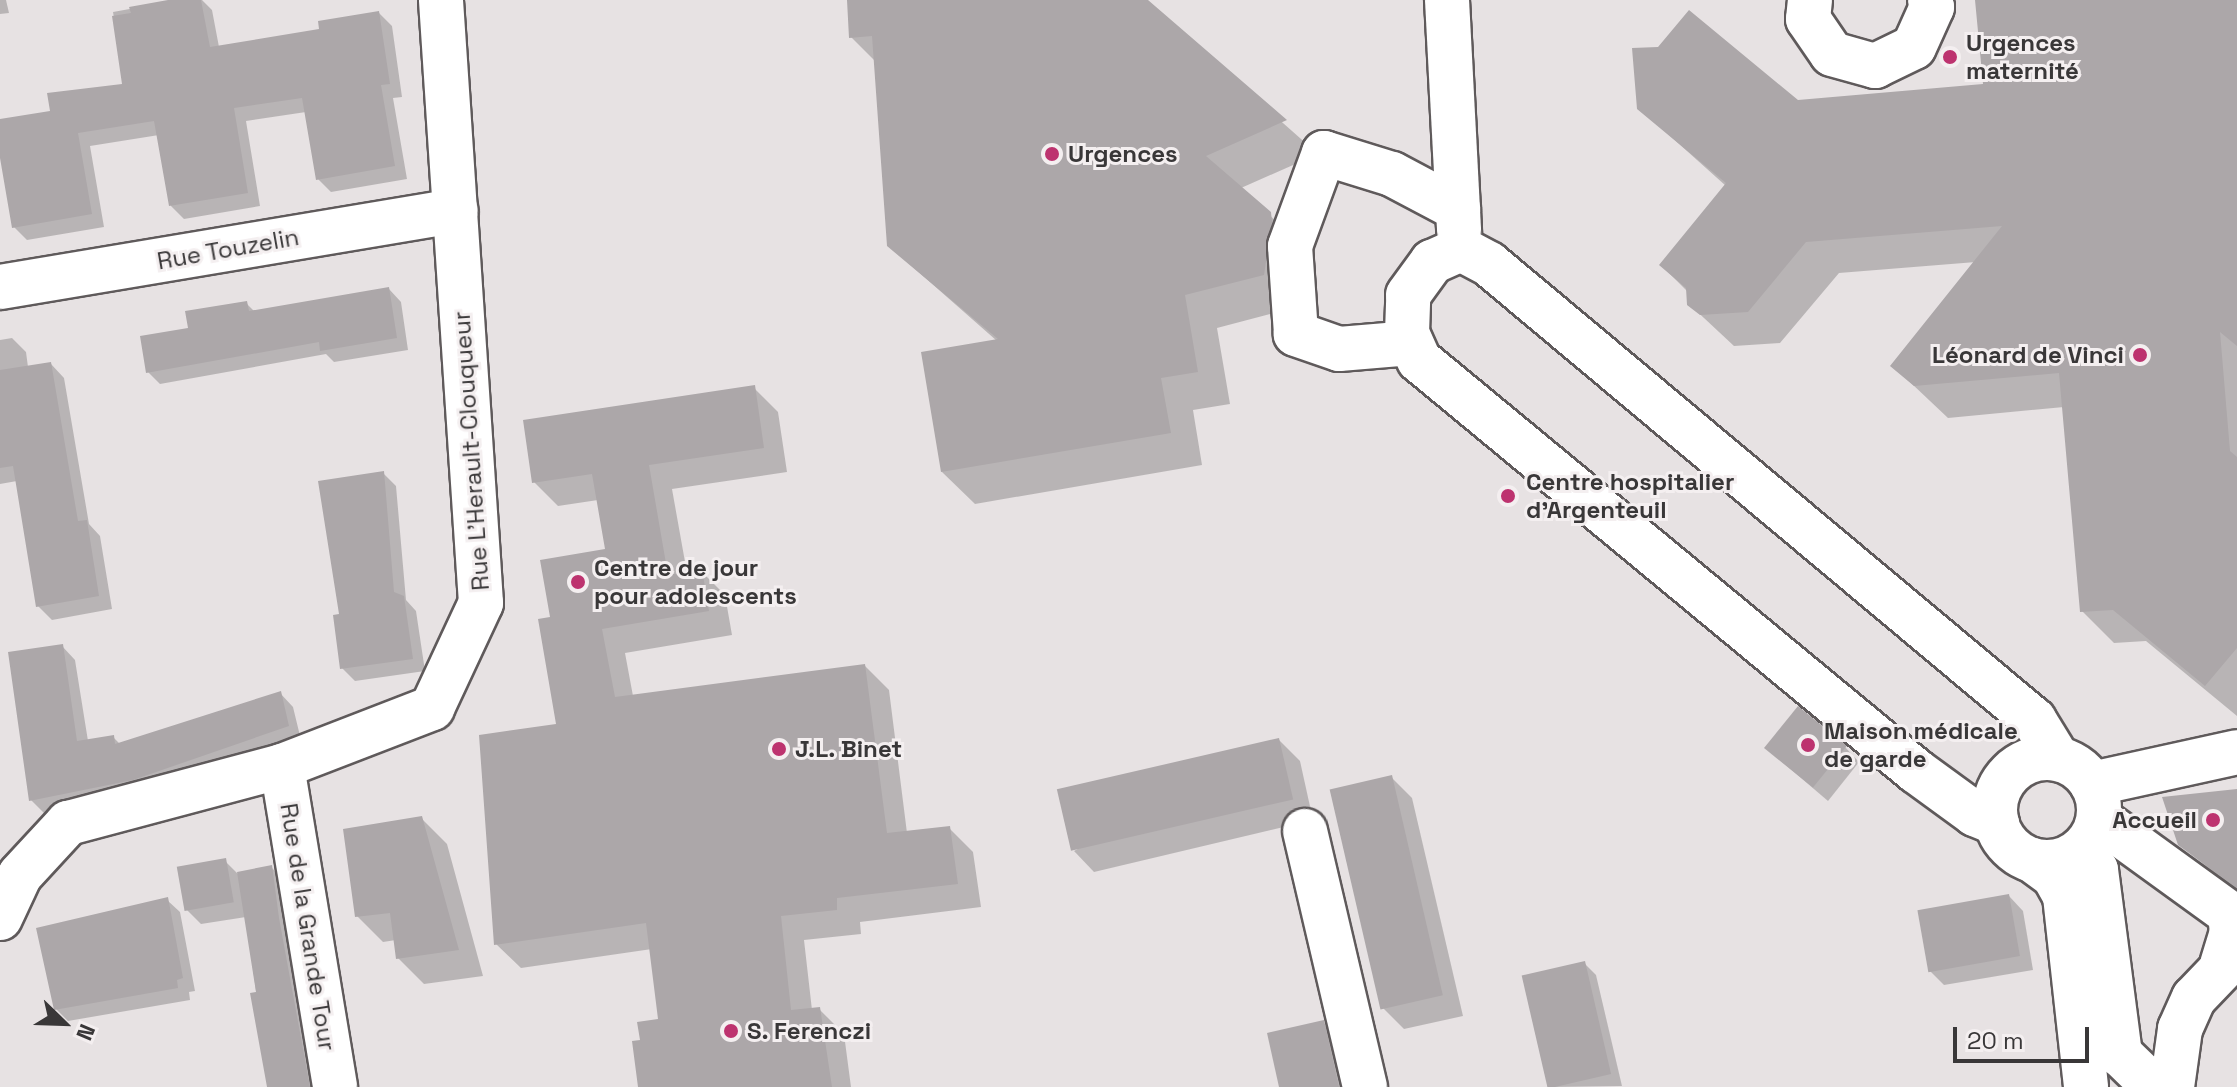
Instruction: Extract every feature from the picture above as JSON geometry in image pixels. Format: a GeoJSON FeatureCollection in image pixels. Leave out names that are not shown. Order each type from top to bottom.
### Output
{"type":"FeatureCollection","features":[{"type":"Feature","properties":{"kind":"street","name":"Rue L'Herault-Clouqueur"},"geometry":{"type":"LineString","coordinates":[[0,918],[10,862],[68,823],[282,766],[432,708],[481,603],[441,0]]}},
{"type":"Feature","properties":{"kind":"street"},"geometry":{"type":"LineString","coordinates":[[1447,0],[1459,229],[1408,295],[1411,343],[1419,360],[1892,751],[1975,814],[1997,823]]}},
{"type":"Feature","properties":{"kind":"street"},"geometry":{"type":"LineString","coordinates":[[1807,1],[1808,19],[1832,54],[1875,66],[1914,47],[1932,7],[1930,0]]}},
{"type":"Feature","properties":{"kind":"street"},"geometry":{"type":"LineString","coordinates":[[1411,343],[1339,349],[1296,334],[1290,246],[1324,153],[1392,174],[1459,229],[1489,264],[2034,720],[2058,759]]}},
{"type":"Feature","properties":{"kind":"street","name":"Rue Touzelin"},"geometry":{"type":"LineString","coordinates":[[0,287],[456,211]]}},
{"type":"Feature","properties":{"kind":"street"},"geometry":{"type":"LineString","coordinates":[[2032,860],[2050,862],[2091,817],[2237,752]]}},
{"type":"Feature","properties":{"kind":"street"},"geometry":{"type":"LineString","coordinates":[[2086,1087],[2065,896],[2054,876],[2016,852],[1997,823],[1996,806],[2010,774],[2023,764],[2058,759],[2072,764],[2091,817],[2120,1054],[2154,1087]]}},
{"type":"Feature","properties":{"kind":"street","name":"Rue de la Grande Tour"},"geometry":{"type":"LineString","coordinates":[[282,766],[335,1087]]}},
{"type":"Feature","properties":{"kind":"street"},"geometry":{"type":"LineString","coordinates":[[2091,817],[2230,914],[2232,932],[2229,958],[2194,998],[2180,1029],[2172,1087]]}},
{"type":"Feature","properties":{"kind":"street"},"geometry":{"type":"LineString","coordinates":[[1305,831],[1365,1087]]}},
{"type":"Feature","properties":{"kind":"building"},"geometry":{"type":"Polygon","coordinates":[[[168,0],[201,0],[210,47],[319,29],[318,21],[379,11],[390,84],[381,85],[395,166],[316,180],[302,98],[234,108],[248,193],[169,206],[154,121],[78,133],[92,214],[12,228],[0,158],[0,119],[50,111],[47,93],[122,84],[112,16],[131,13],[129,7],[168,0]]]}},
{"type":"Feature","properties":{"kind":"building","name":"Urgences"},"geometry":{"type":"Polygon","coordinates":[[[847,0],[1148,0],[1287,120],[1206,156],[1271,212],[1272,222],[1264,275],[1185,295],[1198,372],[1161,378],[1171,433],[941,472],[921,352],[998,339],[887,246],[872,36],[849,38],[847,0]]]}},
{"type":"Feature","properties":{"kind":"building","name":"Léonard de Vinci"},"geometry":{"type":"Polygon","coordinates":[[[1975,0],[2237,0],[2237,346],[2220,332],[2230,451],[2237,457],[2237,648],[2205,686],[2113,610],[2080,612],[2059,373],[1914,386],[1890,366],[2002,226],[1806,242],[1748,312],[1700,315],[1687,305],[1686,288],[1659,265],[1726,183],[1637,109],[1632,48],[1658,47],[1689,10],[1798,100],[1983,84],[1975,0]]]}},
{"type":"Feature","properties":{"kind":"building"},"geometry":{"type":"Polygon","coordinates":[[[389,287],[397,338],[320,351],[319,342],[146,373],[140,336],[188,328],[185,311],[247,301],[249,311],[389,287]]]}},
{"type":"Feature","properties":{"kind":"building"},"geometry":{"type":"Polygon","coordinates":[[[51,362],[78,521],[87,520],[99,596],[36,607],[13,466],[0,468],[0,370],[51,362]]]}},
{"type":"Feature","properties":{"kind":"building"},"geometry":{"type":"Polygon","coordinates":[[[755,385],[764,448],[649,465],[668,575],[702,569],[709,611],[602,629],[615,697],[865,664],[887,833],[950,826],[958,884],[837,898],[837,910],[781,916],[791,1010],[820,1007],[832,1087],[638,1087],[632,1041],[640,1040],[637,1022],[658,1019],[646,923],[494,945],[479,735],[556,724],[538,619],[550,617],[540,560],[605,549],[592,474],[532,483],[523,420],[755,385]]]}},
{"type":"Feature","properties":{"kind":"building"},"geometry":{"type":"Polygon","coordinates":[[[384,471],[394,592],[404,596],[413,659],[340,669],[333,615],[339,614],[318,481],[384,471]]]}},
{"type":"Feature","properties":{"kind":"building"},"geometry":{"type":"Polygon","coordinates":[[[63,644],[77,741],[114,735],[115,744],[281,691],[289,726],[133,780],[29,801],[8,652],[63,644]]]}},
{"type":"Feature","properties":{"kind":"building","name":"Maison médicale de garde"},"geometry":{"type":"Polygon","coordinates":[[[1798,706],[1847,746],[1813,788],[1764,748],[1798,706]]]}},
{"type":"Feature","properties":{"kind":"building"},"geometry":{"type":"Polygon","coordinates":[[[1279,738],[1293,799],[1071,851],[1057,789],[1279,738]]]}},
{"type":"Feature","properties":{"kind":"building"},"geometry":{"type":"Polygon","coordinates":[[[1392,775],[1443,995],[1380,1010],[1330,789],[1392,775]]]}},
{"type":"Feature","properties":{"kind":"building"},"geometry":{"type":"Polygon","coordinates":[[[2237,789],[2237,888],[2178,845],[2162,797],[2237,789]]]}},
{"type":"Feature","properties":{"kind":"building"},"geometry":{"type":"Polygon","coordinates":[[[422,816],[459,950],[396,959],[390,913],[355,917],[343,829],[422,816]]]}},
{"type":"Feature","properties":{"kind":"building"},"geometry":{"type":"Polygon","coordinates":[[[226,858],[234,902],[185,911],[177,867],[226,858]]]}},
{"type":"Feature","properties":{"kind":"building"},"geometry":{"type":"Polygon","coordinates":[[[272,865],[310,1087],[267,1087],[250,993],[256,992],[237,872],[272,865]]]}},
{"type":"Feature","properties":{"kind":"building"},"geometry":{"type":"Polygon","coordinates":[[[2009,894],[2020,956],[1928,972],[1917,910],[2009,894]]]}},
{"type":"Feature","properties":{"kind":"building"},"geometry":{"type":"Polygon","coordinates":[[[168,897],[183,978],[177,980],[178,988],[54,1010],[36,928],[168,897]]]}},
{"type":"Feature","properties":{"kind":"building"},"geometry":{"type":"Polygon","coordinates":[[[1585,961],[1611,1074],[1547,1087],[1522,976],[1585,961]]]}},
{"type":"Feature","properties":{"kind":"building"},"geometry":{"type":"Polygon","coordinates":[[[1324,1020],[1339,1087],[1279,1087],[1267,1033],[1324,1020]]]}},
{"type":"Feature","properties":{"kind":"place","name":"Urgences maternité"},"geometry":{"type":"Point","coordinates":[1950,57]}},
{"type":"Feature","properties":{"kind":"place","name":"Urgences"},"geometry":{"type":"Point","coordinates":[1052,154]}},
{"type":"Feature","properties":{"kind":"place","name":"Léonard de Vinci"},"geometry":{"type":"Point","coordinates":[2140,355]}},
{"type":"Feature","properties":{"kind":"place","name":"Centre hospitalier d'Argenteuil"},"geometry":{"type":"Point","coordinates":[1508,496]}},
{"type":"Feature","properties":{"kind":"place","name":"Centre de jour pour adolescents"},"geometry":{"type":"Point","coordinates":[578,582]}},
{"type":"Feature","properties":{"kind":"place","name":"Maison médicale de garde"},"geometry":{"type":"Point","coordinates":[1808,745]}},
{"type":"Feature","properties":{"kind":"place","name":"J.L. Binet"},"geometry":{"type":"Point","coordinates":[779,749]}},
{"type":"Feature","properties":{"kind":"place","name":"Accueil"},"geometry":{"type":"Point","coordinates":[2213,820]}},
{"type":"Feature","properties":{"kind":"place","name":"S. Ferenczi"},"geometry":{"type":"Point","coordinates":[731,1031]}}]}
